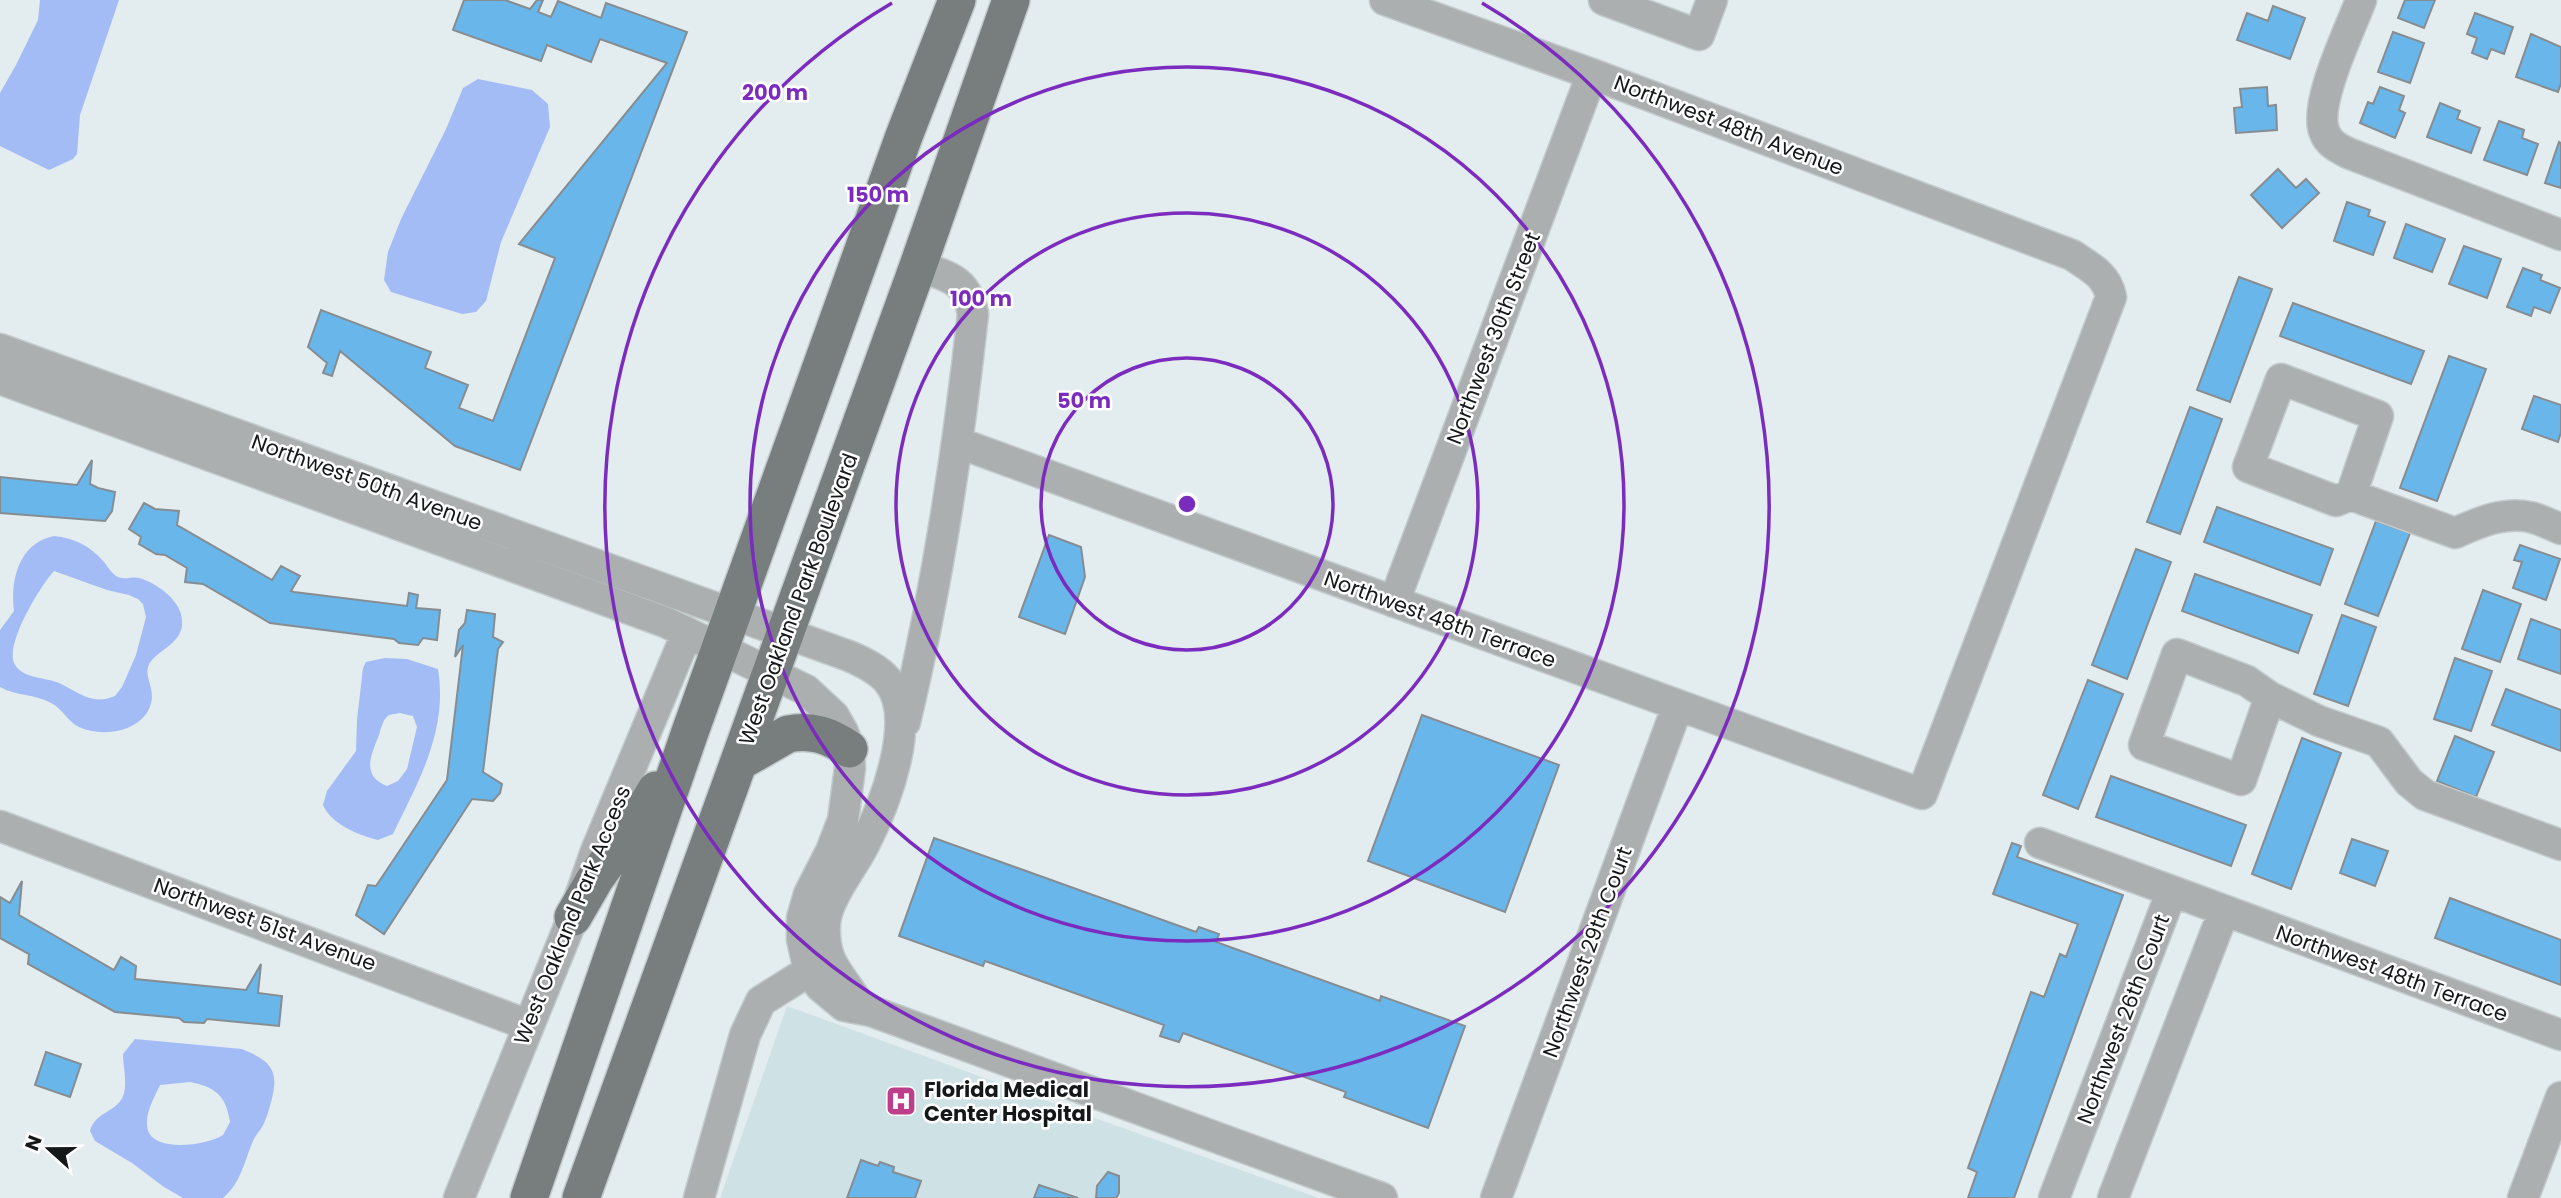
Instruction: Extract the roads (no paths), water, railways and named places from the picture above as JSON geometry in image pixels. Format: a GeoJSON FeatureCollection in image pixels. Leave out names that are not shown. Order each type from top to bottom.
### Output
{"type":"FeatureCollection","features":[{"type":"Feature","properties":{"kind":"main road"},"geometry":{"type":"LineString","coordinates":[[529,1198],[690,732],[904,136],[957,0]]}},
{"type":"Feature","properties":{"kind":"main road","name":"West Oakland Park Boulevard"},"geometry":{"type":"LineString","coordinates":[[581,1198],[1012,0]]}},
{"type":"Feature","properties":{"kind":"main road"},"geometry":{"type":"LineString","coordinates":[[573,917],[602,869],[641,816],[690,732]]}},
{"type":"Feature","properties":{"kind":"main road"},"geometry":{"type":"LineString","coordinates":[[738,762],[788,734],[797,732],[824,735],[849,749]]}},
{"type":"Feature","properties":{"kind":"street","name":"Northwest 48th Avenue"},"geometry":{"type":"LineString","coordinates":[[1385,0],[1592,74],[2073,255],[2100,274],[2109,285],[2111,297],[1922,794]]}},
{"type":"Feature","properties":{"kind":"street"},"geometry":{"type":"LineString","coordinates":[[1604,0],[1699,35],[1712,0]]}},
{"type":"Feature","properties":{"kind":"street"},"geometry":{"type":"LineString","coordinates":[[2361,0],[2323,100],[2325,132],[2332,144],[2348,153],[2561,235]]}},
{"type":"Feature","properties":{"kind":"street","name":"Northwest 30th Street"},"geometry":{"type":"LineString","coordinates":[[1394,602],[1592,74]]}},
{"type":"Feature","properties":{"kind":"street"},"geometry":{"type":"LineString","coordinates":[[862,1009],[834,971],[827,953],[825,920],[829,908],[866,843],[900,742],[920,656],[959,443],[974,314],[970,295],[950,278],[918,266]]}},
{"type":"Feature","properties":{"kind":"street","name":"Northwest 50th Avenue"},"geometry":{"type":"LineString","coordinates":[[0,349],[160,422],[322,481],[733,615],[849,656],[877,670],[896,693],[901,723],[900,742]]}},
{"type":"Feature","properties":{"kind":"street","name":"Northwest 50th Avenue"},"geometry":{"type":"LineString","coordinates":[[0,379],[160,422]]}},
{"type":"Feature","properties":{"kind":"street"},"geometry":{"type":"LineString","coordinates":[[2351,495],[2378,416],[2281,379],[2248,467],[2336,501],[2351,495],[2455,533],[2497,517],[2511,516],[2529,516],[2561,529]]}},
{"type":"Feature","properties":{"kind":"street","name":"Northwest 48th Terrace"},"geometry":{"type":"LineString","coordinates":[[959,443],[1922,794]]}},
{"type":"Feature","properties":{"kind":"street","name":"Northwest 50th Avenue"},"geometry":{"type":"LineString","coordinates":[[322,481],[652,617],[806,690],[834,716],[849,749]]}},
{"type":"Feature","properties":{"kind":"street","name":"West Oakland Park Access"},"geometry":{"type":"LineString","coordinates":[[459,1198],[573,917],[596,851],[687,633]]}},
{"type":"Feature","properties":{"kind":"street"},"geometry":{"type":"LineString","coordinates":[[2270,698],[2241,780],[2144,745],[2177,654],[2247,681],[2270,698],[2319,721],[2379,742],[2409,782],[2425,795],[2561,845]]}},
{"type":"Feature","properties":{"kind":"street","name":"Northwest 29th Court"},"geometry":{"type":"LineString","coordinates":[[1496,1198],[1678,705]]}},
{"type":"Feature","properties":{"kind":"street"},"geometry":{"type":"LineString","coordinates":[[849,749],[849,785],[843,820],[809,894],[802,918],[802,939],[809,971],[832,998],[844,1006],[862,1009],[1382,1198]]}},
{"type":"Feature","properties":{"kind":"street","name":"Northwest 51st Avenue"},"geometry":{"type":"LineString","coordinates":[[0,826],[528,1025]]}},
{"type":"Feature","properties":{"kind":"street"},"geometry":{"type":"LineString","coordinates":[[2040,843],[2172,891]]}},
{"type":"Feature","properties":{"kind":"street","name":"Northwest 26th Court"},"geometry":{"type":"LineString","coordinates":[[2054,1198],[2172,891],[2224,911]]}},
{"type":"Feature","properties":{"kind":"street"},"geometry":{"type":"LineString","coordinates":[[2113,1198],[2224,911]]}},
{"type":"Feature","properties":{"kind":"street","name":"Northwest 48th Terrace"},"geometry":{"type":"LineString","coordinates":[[2224,911],[2561,1035]]}},
{"type":"Feature","properties":{"kind":"street"},"geometry":{"type":"LineString","coordinates":[[699,1198],[745,1035],[761,1000],[809,971]]}},
{"type":"Feature","properties":{"kind":"street"},"geometry":{"type":"LineString","coordinates":[[2523,1198],[2561,1097]]}},
{"type":"Feature","properties":{"kind":"water"},"geometry":{"type":"Polygon","coordinates":[[[40,0],[119,0],[80,115],[77,154],[73,159],[49,170],[0,146],[0,93],[38,20],[40,0]]]}},
{"type":"Feature","properties":{"kind":"water"},"geometry":{"type":"Polygon","coordinates":[[[478,79],[532,90],[548,104],[550,127],[501,242],[486,301],[476,312],[462,314],[391,292],[384,280],[388,252],[401,219],[446,129],[463,88],[478,79]]]}},
{"type":"Feature","properties":{"kind":"water"},"geometry":{"type":"Polygon","coordinates":[[[54,536],[82,544],[99,556],[116,576],[139,578],[153,584],[167,594],[178,607],[181,629],[174,642],[151,661],[148,675],[151,703],[147,713],[131,726],[110,732],[88,730],[75,725],[51,703],[0,687],[0,630],[14,611],[14,587],[19,565],[32,546],[54,536]],[[54,571],[25,616],[14,644],[13,656],[19,670],[59,683],[92,699],[115,696],[122,687],[136,655],[146,617],[143,604],[138,599],[54,571]]]}},
{"type":"Feature","properties":{"kind":"water"},"geometry":{"type":"Polygon","coordinates":[[[385,658],[407,659],[438,669],[440,692],[435,734],[421,774],[393,834],[378,840],[354,832],[339,823],[323,805],[327,791],[356,751],[357,720],[366,662],[385,658]],[[400,713],[389,715],[381,727],[370,764],[374,777],[387,786],[398,781],[407,769],[417,727],[413,716],[400,713]]]}},
{"type":"Feature","properties":{"kind":"water"},"geometry":{"type":"Polygon","coordinates":[[[135,1039],[242,1049],[260,1058],[271,1068],[274,1091],[266,1118],[254,1139],[238,1179],[223,1198],[183,1198],[95,1141],[90,1131],[92,1125],[117,1104],[123,1095],[123,1054],[135,1039]],[[190,1082],[160,1085],[147,1121],[149,1133],[154,1139],[173,1145],[184,1145],[207,1142],[223,1135],[230,1122],[226,1105],[213,1090],[190,1082]]]}},
{"type":"Feature","properties":{"kind":"place","name":"Florida Medical Center Hospital"},"geometry":{"type":"Point","coordinates":[901,1101]}}]}
